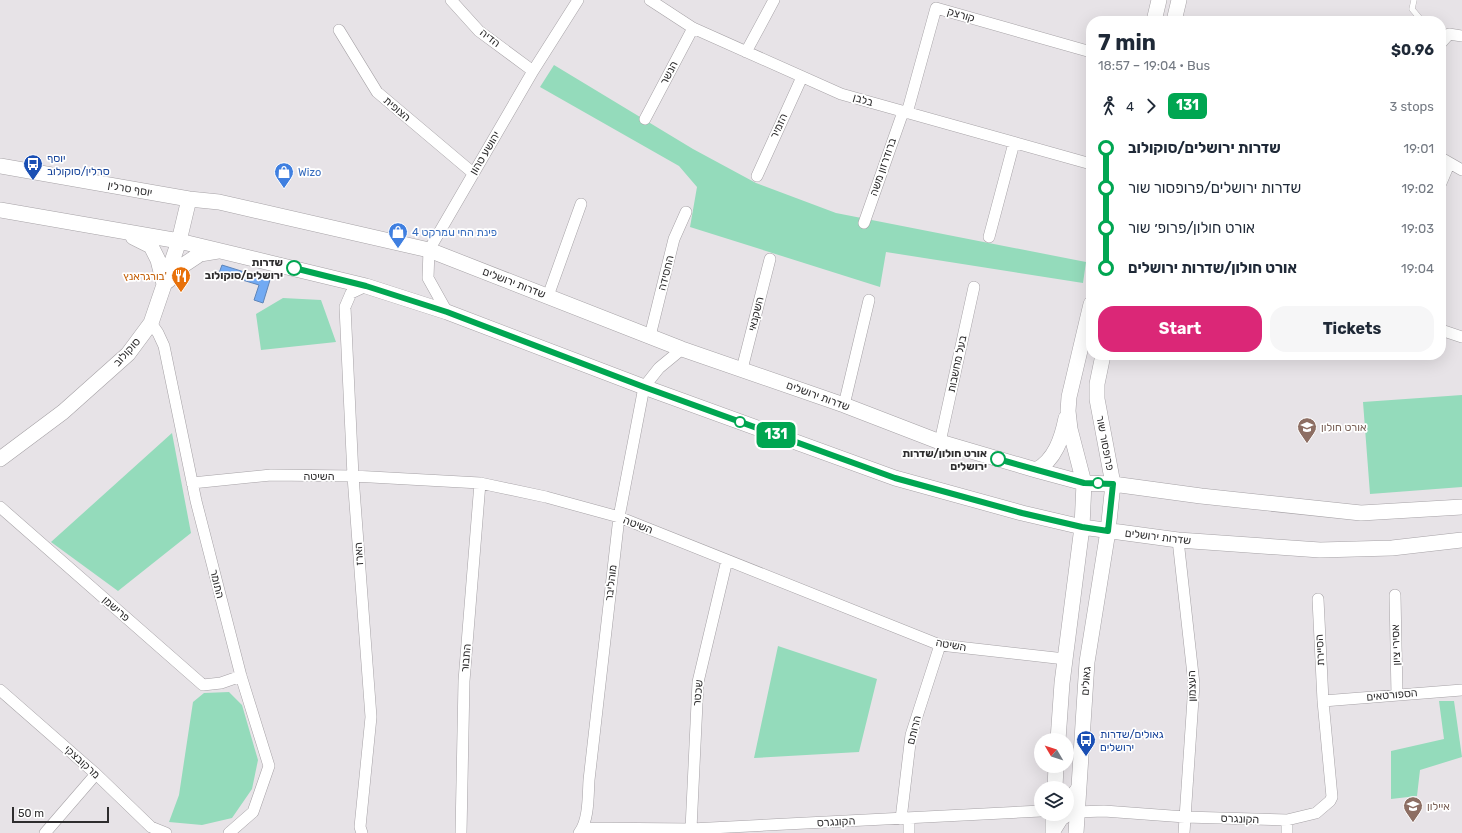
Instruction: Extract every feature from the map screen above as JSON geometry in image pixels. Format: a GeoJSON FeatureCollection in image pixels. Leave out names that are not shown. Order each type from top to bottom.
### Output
{"type":"FeatureCollection","features":[{"type":"Feature","properties":{"kind":"main road"},"geometry":{"type":"LineString","coordinates":[[1155,16],[1159,0]]}},
{"type":"Feature","properties":{"kind":"main road"},"geometry":{"type":"LineString","coordinates":[[1175,16],[1179,0]]}},
{"type":"Feature","properties":{"kind":"main road","name":"יוסף סרלין"},"geometry":{"type":"LineString","coordinates":[[0,166],[190,199]]}},
{"type":"Feature","properties":{"kind":"main road","name":"סוקולוב"},"geometry":{"type":"LineString","coordinates":[[0,459],[63,412],[128,354],[151,323],[179,241],[190,199]]}},
{"type":"Feature","properties":{"kind":"main road","name":"שדרות ירושלים"},"geometry":{"type":"LineString","coordinates":[[190,199],[219,202],[429,250],[682,349],[844,404],[940,442],[1084,483],[1113,484],[1201,496],[1361,513],[1462,507]]}},
{"type":"Feature","properties":{"kind":"main road"},"geometry":{"type":"LineString","coordinates":[[0,210],[179,241]]}},
{"type":"Feature","properties":{"kind":"main road"},"geometry":{"type":"LineString","coordinates":[[122,230],[151,246],[158,260],[164,284]]}},
{"type":"Feature","properties":{"kind":"main road","name":"שדרות ירושלים"},"geometry":{"type":"LineString","coordinates":[[179,241],[366,286],[447,312],[644,387],[895,478],[1022,513],[1082,527],[1178,540],[1320,550],[1392,548],[1462,540]]}},
{"type":"Feature","properties":{"kind":"main road"},"geometry":{"type":"LineString","coordinates":[[164,284],[180,268],[200,254],[221,251]]}},
{"type":"Feature","properties":{"kind":"main road"},"geometry":{"type":"LineString","coordinates":[[1036,470],[1046,463],[1056,449],[1063,431],[1068,411],[1069,397],[1086,325]]}},
{"type":"Feature","properties":{"kind":"main road","name":"פרופסור שור"},"geometry":{"type":"LineString","coordinates":[[1102,360],[1097,384],[1097,399],[1113,484],[1108,531]]}},
{"type":"Feature","properties":{"kind":"main road"},"geometry":{"type":"LineString","coordinates":[[1068,411],[1070,429],[1084,483],[1082,527]]}},
{"type":"Feature","properties":{"kind":"main road","name":"גאולים"},"geometry":{"type":"LineString","coordinates":[[1058,733],[1062,683],[1082,527]]}},
{"type":"Feature","properties":{"kind":"main road","name":"גאולים"},"geometry":{"type":"LineString","coordinates":[[1076,833],[1076,812],[1088,662],[1108,531]]}},
{"type":"Feature","properties":{"kind":"main road"},"geometry":{"type":"LineString","coordinates":[[1053,821],[1053,833]]}},
{"type":"Feature","properties":{"kind":"street","name":"הדיה"},"geometry":{"type":"LineString","coordinates":[[451,0],[478,31],[534,71]]}},
{"type":"Feature","properties":{"kind":"street","name":"יהושע טהון"},"geometry":{"type":"LineString","coordinates":[[447,312],[428,278],[429,250],[473,173],[578,0]]}},
{"type":"Feature","properties":{"kind":"street","name":"בלבן"},"geometry":{"type":"LineString","coordinates":[[650,0],[693,28],[841,94],[1086,163]]}},
{"type":"Feature","properties":{"kind":"street"},"geometry":{"type":"LineString","coordinates":[[746,52],[774,0]]}},
{"type":"Feature","properties":{"kind":"street","name":"קורצק"},"geometry":{"type":"LineString","coordinates":[[905,112],[936,8],[1086,51]]}},
{"type":"Feature","properties":{"kind":"street","name":"הנשר"},"geometry":{"type":"LineString","coordinates":[[645,119],[693,28]]}},
{"type":"Feature","properties":{"kind":"street","name":"הצופית"},"geometry":{"type":"LineString","coordinates":[[339,30],[377,92],[473,173]]}},
{"type":"Feature","properties":{"kind":"street"},"geometry":{"type":"LineString","coordinates":[[1446,37],[1449,34],[1462,36]]}},
{"type":"Feature","properties":{"kind":"street","name":"הזמיר"},"geometry":{"type":"LineString","coordinates":[[757,176],[802,77]]}},
{"type":"Feature","properties":{"kind":"street","name":"ברודרזון משה"},"geometry":{"type":"LineString","coordinates":[[864,223],[905,112]]}},
{"type":"Feature","properties":{"kind":"street"},"geometry":{"type":"LineString","coordinates":[[989,237],[1014,143]]}},
{"type":"Feature","properties":{"kind":"street"},"geometry":{"type":"LineString","coordinates":[[1446,162],[1462,170]]}},
{"type":"Feature","properties":{"kind":"street"},"geometry":{"type":"LineString","coordinates":[[548,296],[581,204]]}},
{"type":"Feature","properties":{"kind":"street","name":"החסידה"},"geometry":{"type":"LineString","coordinates":[[650,336],[674,239],[686,212]]}},
{"type":"Feature","properties":{"kind":"street","name":"השקנאי"},"geometry":{"type":"LineString","coordinates":[[742,369],[770,259]]}},
{"type":"Feature","properties":{"kind":"street","name":"הארז"},"geometry":{"type":"LineString","coordinates":[[362,833],[360,827],[371,717],[353,476],[345,306],[351,293],[366,286]]}},
{"type":"Feature","properties":{"kind":"street","name":"בעל מחשבות"},"geometry":{"type":"LineString","coordinates":[[940,442],[974,287]]}},
{"type":"Feature","properties":{"kind":"street"},"geometry":{"type":"LineString","coordinates":[[844,404],[869,300]]}},
{"type":"Feature","properties":{"kind":"street","name":"התומר"},"geometry":{"type":"LineString","coordinates":[[151,323],[164,346],[192,483],[241,676],[269,766],[253,812],[229,833]]}},
{"type":"Feature","properties":{"kind":"street"},"geometry":{"type":"LineString","coordinates":[[1446,332],[1462,337]]}},
{"type":"Feature","properties":{"kind":"street","name":"מוהליבר"},"geometry":{"type":"LineString","coordinates":[[581,830],[587,807],[588,780],[619,518],[644,387],[659,368],[682,349]]}},
{"type":"Feature","properties":{"kind":"street","name":"השיטה"},"geometry":{"type":"LineString","coordinates":[[192,483],[271,475],[353,476],[480,483],[546,497],[619,518],[940,644],[1065,660]]}},
{"type":"Feature","properties":{"kind":"street","name":"התבור"},"geometry":{"type":"LineString","coordinates":[[461,833],[464,681],[480,483]]}},
{"type":"Feature","properties":{"kind":"street","name":"פרישמן"},"geometry":{"type":"LineString","coordinates":[[0,507],[203,685],[221,683],[241,676]]}},
{"type":"Feature","properties":{"kind":"street","name":"העצמון"},"geometry":{"type":"LineString","coordinates":[[1178,540],[1194,684],[1184,833]]}},
{"type":"Feature","properties":{"kind":"street","name":"שכטר"},"geometry":{"type":"LineString","coordinates":[[691,829],[698,682],[727,560]]}},
{"type":"Feature","properties":{"kind":"street","name":"אסירי ציון"},"geometry":{"type":"LineString","coordinates":[[1394,595],[1398,695]]}},
{"type":"Feature","properties":{"kind":"street","name":"הסיירת"},"geometry":{"type":"LineString","coordinates":[[1318,599],[1322,701]]}},
{"type":"Feature","properties":{"kind":"street","name":"הרותם"},"geometry":{"type":"LineString","coordinates":[[910,833],[905,818],[911,734],[940,644]]}},
{"type":"Feature","properties":{"kind":"street","name":"מרקובצקי"},"geometry":{"type":"LineString","coordinates":[[0,690],[96,774],[151,827],[166,833]]}},
{"type":"Feature","properties":{"kind":"street","name":"הספורטאים"},"geometry":{"type":"LineString","coordinates":[[1322,701],[1462,690]]}},
{"type":"Feature","properties":{"kind":"street","name":"הקונגרס"},"geometry":{"type":"LineString","coordinates":[[1076,812],[1104,811],[1185,817],[1287,820],[1316,813],[1330,801],[1332,797],[1322,701]]}},
{"type":"Feature","properties":{"kind":"street"},"geometry":{"type":"LineString","coordinates":[[45,833],[96,774]]}},
{"type":"Feature","properties":{"kind":"street"},"geometry":{"type":"LineString","coordinates":[[1074,791],[1079,785]]}},
{"type":"Feature","properties":{"kind":"street","name":"הקונגרס"},"geometry":{"type":"LineString","coordinates":[[581,830],[691,829],[1034,811]]}},
{"type":"Feature","properties":{"kind":"street"},"geometry":{"type":"LineString","coordinates":[[1053,833],[1062,820],[1076,812]]}},
{"type":"Feature","properties":{"kind":"street"},"geometry":{"type":"LineString","coordinates":[[1287,820],[1287,833]]}},
{"type":"Feature","properties":{"kind":"lane"},"geometry":{"type":"LineString","coordinates":[[1414,0],[1412,9],[1418,16]]}},
{"type":"Feature","properties":{"kind":"green space"},"geometry":{"type":"Polygon","coordinates":[[[554,65],[693,149],[756,183],[836,213],[1086,262],[1083,283],[886,252],[880,287],[690,227],[697,187],[679,166],[540,87],[554,65]]]}},
{"type":"Feature","properties":{"kind":"green space"},"geometry":{"type":"Polygon","coordinates":[[[283,298],[321,300],[336,342],[261,350],[256,314],[283,298]]]}},
{"type":"Feature","properties":{"kind":"green space"},"geometry":{"type":"Polygon","coordinates":[[[1462,395],[1462,487],[1370,494],[1363,402],[1462,395]]]}},
{"type":"Feature","properties":{"kind":"green space"},"geometry":{"type":"Polygon","coordinates":[[[172,433],[191,533],[118,591],[51,542],[172,433]]]}},
{"type":"Feature","properties":{"kind":"green space"},"geometry":{"type":"Polygon","coordinates":[[[778,646],[877,679],[859,752],[754,758],[778,646]]]}},
{"type":"Feature","properties":{"kind":"green space"},"geometry":{"type":"Polygon","coordinates":[[[229,692],[242,705],[258,760],[252,789],[232,818],[202,825],[169,822],[179,795],[193,702],[204,693],[229,692]]]}},
{"type":"Feature","properties":{"kind":"green space"},"geometry":{"type":"Polygon","coordinates":[[[1439,701],[1454,701],[1462,757],[1420,770],[1417,796],[1391,799],[1391,751],[1444,739],[1439,701]]]}},
{"type":"Feature","properties":{"kind":"water"},"geometry":{"type":"Polygon","coordinates":[[[222,265],[270,280],[263,303],[254,300],[259,285],[219,273],[222,265]]]}},
{"type":"Feature","properties":{"kind":"bus line","name":"131"},"geometry":{"type":"LineString","coordinates":[[294,268],[366,286],[447,312],[644,387],[895,478],[1022,513],[1082,527],[1108,531],[1113,484],[1084,483],[998,459]]}},
{"type":"Feature","properties":{"kind":"place","name":"יוסף סרלין/סוקולוב"},"geometry":{"type":"Point","coordinates":[33,181]}},
{"type":"Feature","properties":{"kind":"place","name":"Wizo"},"geometry":{"type":"Point","coordinates":[284,189]}},
{"type":"Feature","properties":{"kind":"place","name":"מרקט 4u פינת החי"},"geometry":{"type":"Point","coordinates":[398,249]}},
{"type":"Feature","properties":{"kind":"place","name":"שדרות ירושלים/סוקולוב"},"geometry":{"type":"Point","coordinates":[294,268]}},
{"type":"Feature","properties":{"kind":"place","name":"בורגראנץ'"},"geometry":{"type":"Point","coordinates":[181,293]}},
{"type":"Feature","properties":{"kind":"place","name":"אורט חולון"},"geometry":{"type":"Point","coordinates":[1307,444]}},
{"type":"Feature","properties":{"kind":"place","name":"אורט חולון/שדרות ירושלים"},"geometry":{"type":"Point","coordinates":[998,459]}},
{"type":"Feature","properties":{"kind":"place","name":"גאולים/שדרות ירושלים"},"geometry":{"type":"Point","coordinates":[1086,757]}},
{"type":"Feature","properties":{"kind":"place","name":"איילון"},"geometry":{"type":"Point","coordinates":[1413,823]}}]}
